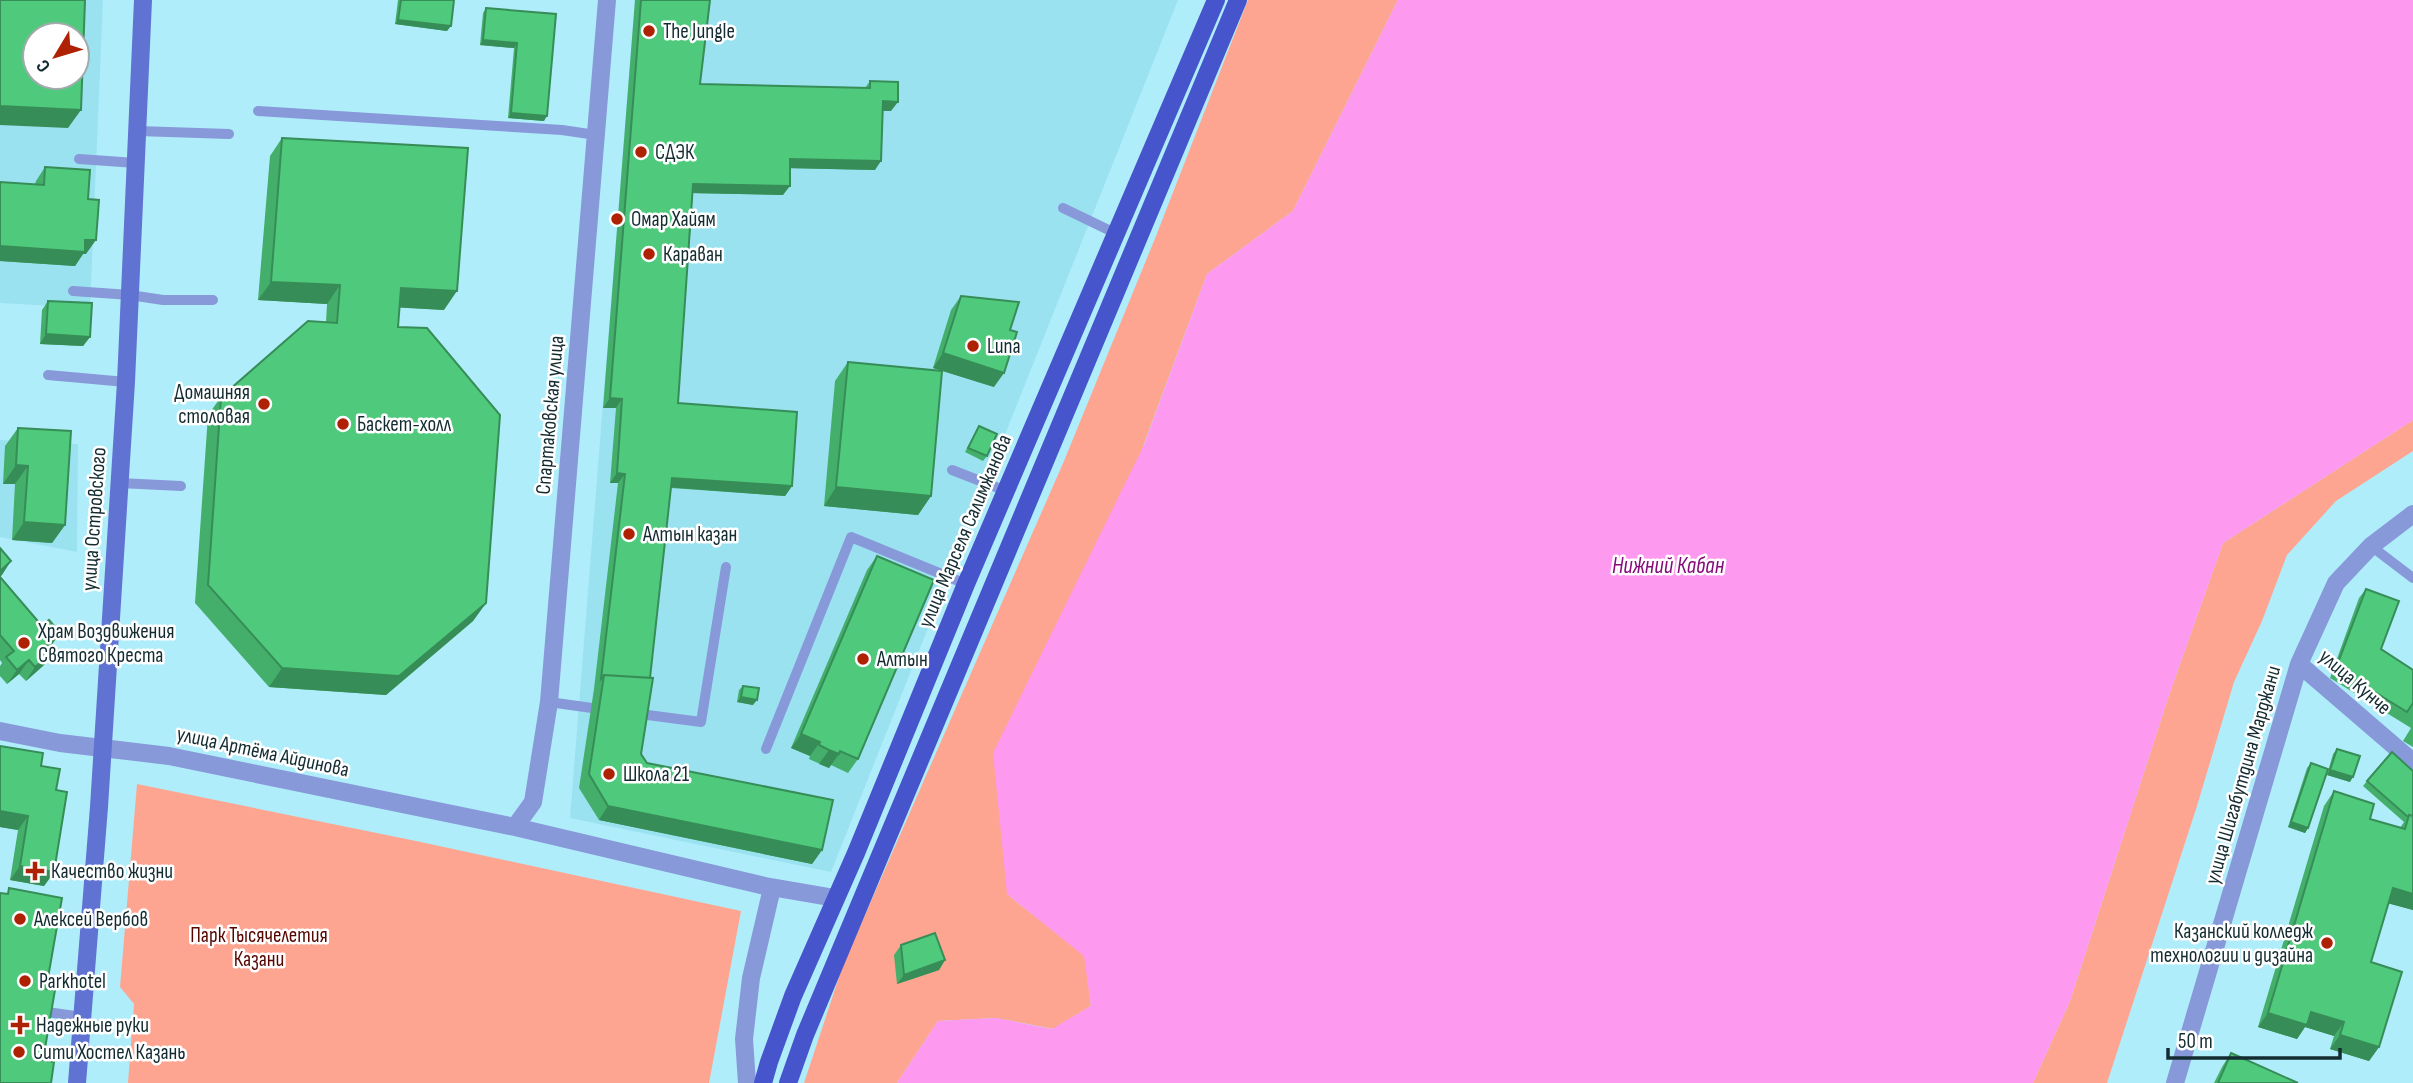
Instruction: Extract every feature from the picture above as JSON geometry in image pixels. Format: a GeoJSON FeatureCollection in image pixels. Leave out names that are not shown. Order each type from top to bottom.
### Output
{"type":"FeatureCollection","features":[{"type":"Feature","properties":{"kind":"main road","name":"улица Марселя Салимжанова"},"geometry":{"type":"LineString","coordinates":[[764,1083],[793,996],[1216,0]]}},
{"type":"Feature","properties":{"kind":"main road"},"geometry":{"type":"LineString","coordinates":[[789,1083],[810,1023],[1238,0]]}},
{"type":"Feature","properties":{"kind":"street","name":"улица Островского"},"geometry":{"type":"LineString","coordinates":[[77,1083],[103,749],[127,382],[144,0]]}},
{"type":"Feature","properties":{"kind":"street","name":"Спартаковская улица"},"geometry":{"type":"LineString","coordinates":[[515,827],[533,802],[549,702],[607,0]]}},
{"type":"Feature","properties":{"kind":"street","name":"улица Шигабутдина Марджани"},"geometry":{"type":"LineString","coordinates":[[2175,1083],[2299,664],[2336,583],[2371,546],[2413,514]]}},
{"type":"Feature","properties":{"kind":"street","name":"улица Кунче"},"geometry":{"type":"LineString","coordinates":[[2299,664],[2413,762]]}},
{"type":"Feature","properties":{"kind":"street","name":"улица Артёма Айдинова"},"geometry":{"type":"LineString","coordinates":[[0,731],[103,749],[169,756],[515,827],[772,888],[835,898]]}},
{"type":"Feature","properties":{"kind":"street"},"geometry":{"type":"LineString","coordinates":[[747,1083],[744,1039],[751,978],[772,888]]}},
{"type":"Feature","properties":{"kind":"lane"},"geometry":{"type":"LineString","coordinates":[[258,111],[562,130],[596,135]]}},
{"type":"Feature","properties":{"kind":"lane"},"geometry":{"type":"LineString","coordinates":[[138,131],[229,134]]}},
{"type":"Feature","properties":{"kind":"lane"},"geometry":{"type":"LineString","coordinates":[[79,159],[136,163]]}},
{"type":"Feature","properties":{"kind":"lane"},"geometry":{"type":"LineString","coordinates":[[1063,208],[1117,234]]}},
{"type":"Feature","properties":{"kind":"lane"},"geometry":{"type":"LineString","coordinates":[[73,291],[163,300],[213,300]]}},
{"type":"Feature","properties":{"kind":"lane"},"geometry":{"type":"LineString","coordinates":[[48,375],[127,382]]}},
{"type":"Feature","properties":{"kind":"lane"},"geometry":{"type":"LineString","coordinates":[[952,470],[1006,491]]}},
{"type":"Feature","properties":{"kind":"lane"},"geometry":{"type":"LineString","coordinates":[[120,482],[181,486]]}},
{"type":"Feature","properties":{"kind":"lane"},"geometry":{"type":"LineString","coordinates":[[766,748],[851,537],[966,584]]}},
{"type":"Feature","properties":{"kind":"lane"},"geometry":{"type":"LineString","coordinates":[[2371,546],[2413,578]]}},
{"type":"Feature","properties":{"kind":"lane"},"geometry":{"type":"LineString","coordinates":[[640,714],[701,722],[726,567]]}},
{"type":"Feature","properties":{"kind":"lane"},"geometry":{"type":"LineString","coordinates":[[549,702],[592,708]]}},
{"type":"Feature","properties":{"kind":"lane"},"geometry":{"type":"LineString","coordinates":[[40,914],[90,922]]}},
{"type":"Feature","properties":{"kind":"lane"},"geometry":{"type":"LineString","coordinates":[[29,1009],[82,1017]]}},
{"type":"Feature","properties":{"kind":"shaded area"},"geometry":{"type":"Polygon","coordinates":[[[0,0],[103,0],[90,308],[0,303],[0,0]]]}},
{"type":"Feature","properties":{"kind":"shaded area"},"geometry":{"type":"Polygon","coordinates":[[[635,0],[1178,0],[831,872],[570,818],[635,0]]]}},
{"type":"Feature","properties":{"kind":"shaded area"},"geometry":{"type":"Polygon","coordinates":[[[0,440],[78,444],[77,552],[0,537],[0,440]]]}},
{"type":"Feature","properties":{"kind":"green space"},"geometry":{"type":"Polygon","coordinates":[[[1248,0],[1398,0],[1293,211],[1207,274],[1144,444],[1007,894],[1085,956],[1091,1006],[1053,1029],[996,1018],[938,1021],[897,1083],[804,1083],[843,965],[1064,461],[1248,0]]]}},
{"type":"Feature","properties":{"kind":"green space"},"geometry":{"type":"Polygon","coordinates":[[[2413,420],[2413,451],[2336,501],[2287,555],[2262,621],[2234,682],[2197,806],[2107,1083],[2033,1083],[2070,1001],[2169,695],[2223,543],[2413,420]]]}},
{"type":"Feature","properties":{"kind":"green space","name":"Парк Тысячелетия Казани"},"geometry":{"type":"Polygon","coordinates":[[[137,784],[741,911],[709,1083],[128,1083],[134,1004],[120,987],[137,784]]]}},
{"type":"Feature","properties":{"kind":"water","name":"Нижний Кабан"},"geometry":{"type":"Polygon","coordinates":[[[1398,0],[2413,0],[2413,420],[2223,543],[2169,695],[2070,1001],[2033,1083],[897,1083],[938,1021],[996,1018],[1052,1029],[1091,1006],[1084,956],[1007,894],[993,753],[1144,445],[1207,274],[1293,211],[1398,0]]]}},
{"type":"Feature","properties":{"kind":"building"},"geometry":{"type":"Polygon","coordinates":[[[0,0],[85,0],[84,21],[21,21],[21,91],[82,91],[81,110],[0,106],[0,0]]]}},
{"type":"Feature","properties":{"kind":"building"},"geometry":{"type":"Polygon","coordinates":[[[401,0],[454,0],[451,26],[398,20],[401,0]]]}},
{"type":"Feature","properties":{"kind":"building","name":"Караван"},"geometry":{"type":"Polygon","coordinates":[[[641,0],[710,0],[700,84],[870,88],[870,81],[898,82],[898,102],[883,101],[881,161],[790,159],[790,186],[693,184],[678,403],[797,412],[792,486],[672,478],[650,678],[604,675],[601,679],[625,474],[617,473],[622,399],[610,398],[641,0]]]}},
{"type":"Feature","properties":{"kind":"building"},"geometry":{"type":"Polygon","coordinates":[[[486,8],[556,14],[547,116],[511,113],[517,43],[483,40],[486,8]]]}},
{"type":"Feature","properties":{"kind":"building","name":"Баскет-холл"},"geometry":{"type":"Polygon","coordinates":[[[282,138],[468,148],[457,291],[401,288],[398,327],[427,328],[500,415],[486,603],[399,676],[282,668],[208,585],[221,397],[308,321],[337,323],[340,285],[271,282],[282,138]]]}},
{"type":"Feature","properties":{"kind":"building"},"geometry":{"type":"Polygon","coordinates":[[[45,167],[90,170],[88,199],[99,200],[96,240],[85,240],[85,252],[0,246],[0,182],[44,185],[45,167]]]}},
{"type":"Feature","properties":{"kind":"building"},"geometry":{"type":"Polygon","coordinates":[[[961,296],[1019,302],[1010,330],[1017,332],[1004,373],[943,353],[961,296]]]}},
{"type":"Feature","properties":{"kind":"building"},"geometry":{"type":"Polygon","coordinates":[[[48,301],[92,303],[90,337],[46,334],[48,301]]]}},
{"type":"Feature","properties":{"kind":"building"},"geometry":{"type":"Polygon","coordinates":[[[848,362],[942,371],[931,496],[836,487],[848,362]]]}},
{"type":"Feature","properties":{"kind":"building"},"geometry":{"type":"Polygon","coordinates":[[[979,426],[997,434],[987,456],[968,448],[979,426]]]}},
{"type":"Feature","properties":{"kind":"building"},"geometry":{"type":"Polygon","coordinates":[[[18,428],[71,431],[65,525],[24,522],[28,466],[16,465],[18,428]]]}},
{"type":"Feature","properties":{"kind":"building"},"geometry":{"type":"Polygon","coordinates":[[[0,548],[11,561],[0,571],[0,548]]]}},
{"type":"Feature","properties":{"kind":"building","name":"Алтын"},"geometry":{"type":"Polygon","coordinates":[[[877,556],[934,580],[858,759],[840,751],[839,754],[829,750],[819,745],[820,742],[801,734],[877,556]]]}},
{"type":"Feature","properties":{"kind":"building"},"geometry":{"type":"Polygon","coordinates":[[[0,577],[42,626],[49,620],[60,633],[47,644],[54,651],[35,667],[29,660],[17,670],[6,657],[14,651],[0,635],[0,577]]]}},
{"type":"Feature","properties":{"kind":"building"},"geometry":{"type":"Polygon","coordinates":[[[2366,589],[2399,601],[2381,649],[2413,670],[2413,703],[2407,712],[2336,668],[2366,589]]]}},
{"type":"Feature","properties":{"kind":"building","name":"Школа 21"},"geometry":{"type":"Polygon","coordinates":[[[604,675],[653,678],[641,754],[647,763],[833,800],[822,850],[608,806],[589,774],[604,675]]]}},
{"type":"Feature","properties":{"kind":"building"},"geometry":{"type":"Polygon","coordinates":[[[743,686],[759,688],[757,700],[741,697],[743,686]]]}},
{"type":"Feature","properties":{"kind":"building"},"geometry":{"type":"Polygon","coordinates":[[[0,746],[43,753],[41,766],[60,769],[56,790],[67,792],[54,872],[20,866],[28,816],[0,811],[0,746]]]}},
{"type":"Feature","properties":{"kind":"building"},"geometry":{"type":"Polygon","coordinates":[[[2337,749],[2360,756],[2353,777],[2330,770],[2337,749]]]}},
{"type":"Feature","properties":{"kind":"building"},"geometry":{"type":"Polygon","coordinates":[[[2392,752],[2413,771],[2413,816],[2408,817],[2367,781],[2392,752]]]}},
{"type":"Feature","properties":{"kind":"building"},"geometry":{"type":"Polygon","coordinates":[[[2311,763],[2328,769],[2308,828],[2291,822],[2311,763]]]}},
{"type":"Feature","properties":{"kind":"building","name":"Казанский колледж технологии и дизайна"},"geometry":{"type":"Polygon","coordinates":[[[2334,791],[2374,804],[2370,819],[2405,829],[2409,815],[2413,816],[2413,894],[2393,888],[2371,962],[2402,972],[2379,1047],[2340,1035],[2344,1022],[2311,1012],[2307,1025],[2268,1013],[2334,791]]]}},
{"type":"Feature","properties":{"kind":"building"},"geometry":{"type":"Polygon","coordinates":[[[9,888],[62,898],[46,989],[55,990],[43,1060],[54,1062],[51,1083],[0,1083],[0,893],[8,894],[9,888]]]}},
{"type":"Feature","properties":{"kind":"building"},"geometry":{"type":"Polygon","coordinates":[[[935,933],[945,960],[904,975],[901,945],[935,933]]]}},
{"type":"Feature","properties":{"kind":"building"},"geometry":{"type":"Polygon","coordinates":[[[2231,1053],[2298,1083],[2218,1083],[2231,1053]]]}},
{"type":"Feature","properties":{"kind":"place","name":"The Jungle"},"geometry":{"type":"Point","coordinates":[649,31]}},
{"type":"Feature","properties":{"kind":"place","name":"СДЭК"},"geometry":{"type":"Point","coordinates":[641,152]}},
{"type":"Feature","properties":{"kind":"place","name":"Омар Хайям"},"geometry":{"type":"Point","coordinates":[617,219]}},
{"type":"Feature","properties":{"kind":"place","name":"Караван"},"geometry":{"type":"Point","coordinates":[649,254]}},
{"type":"Feature","properties":{"kind":"place","name":"Luna"},"geometry":{"type":"Point","coordinates":[973,346]}},
{"type":"Feature","properties":{"kind":"place","name":"Домашняя столовая"},"geometry":{"type":"Point","coordinates":[264,404]}},
{"type":"Feature","properties":{"kind":"place","name":"Баскет-холл"},"geometry":{"type":"Point","coordinates":[343,424]}},
{"type":"Feature","properties":{"kind":"place","name":"Алтын казан"},"geometry":{"type":"Point","coordinates":[629,534]}},
{"type":"Feature","properties":{"kind":"place","name":"Храм Воздвижения Святого Креста"},"geometry":{"type":"Point","coordinates":[24,643]}},
{"type":"Feature","properties":{"kind":"place","name":"Алтын"},"geometry":{"type":"Point","coordinates":[863,659]}},
{"type":"Feature","properties":{"kind":"place","name":"Школа 21"},"geometry":{"type":"Point","coordinates":[609,774]}},
{"type":"Feature","properties":{"kind":"place","name":"Качество жизни"},"geometry":{"type":"Point","coordinates":[35,871]}},
{"type":"Feature","properties":{"kind":"place","name":"Алексей Вербов"},"geometry":{"type":"Point","coordinates":[20,919]}},
{"type":"Feature","properties":{"kind":"place","name":"Казанский колледж технологии и дизайна"},"geometry":{"type":"Point","coordinates":[2327,943]}},
{"type":"Feature","properties":{"kind":"place","name":"Parkhotel"},"geometry":{"type":"Point","coordinates":[25,981]}},
{"type":"Feature","properties":{"kind":"place","name":"Надежные руки"},"geometry":{"type":"Point","coordinates":[20,1025]}},
{"type":"Feature","properties":{"kind":"place","name":"Сити Хостел Казань"},"geometry":{"type":"Point","coordinates":[19,1052]}}]}
